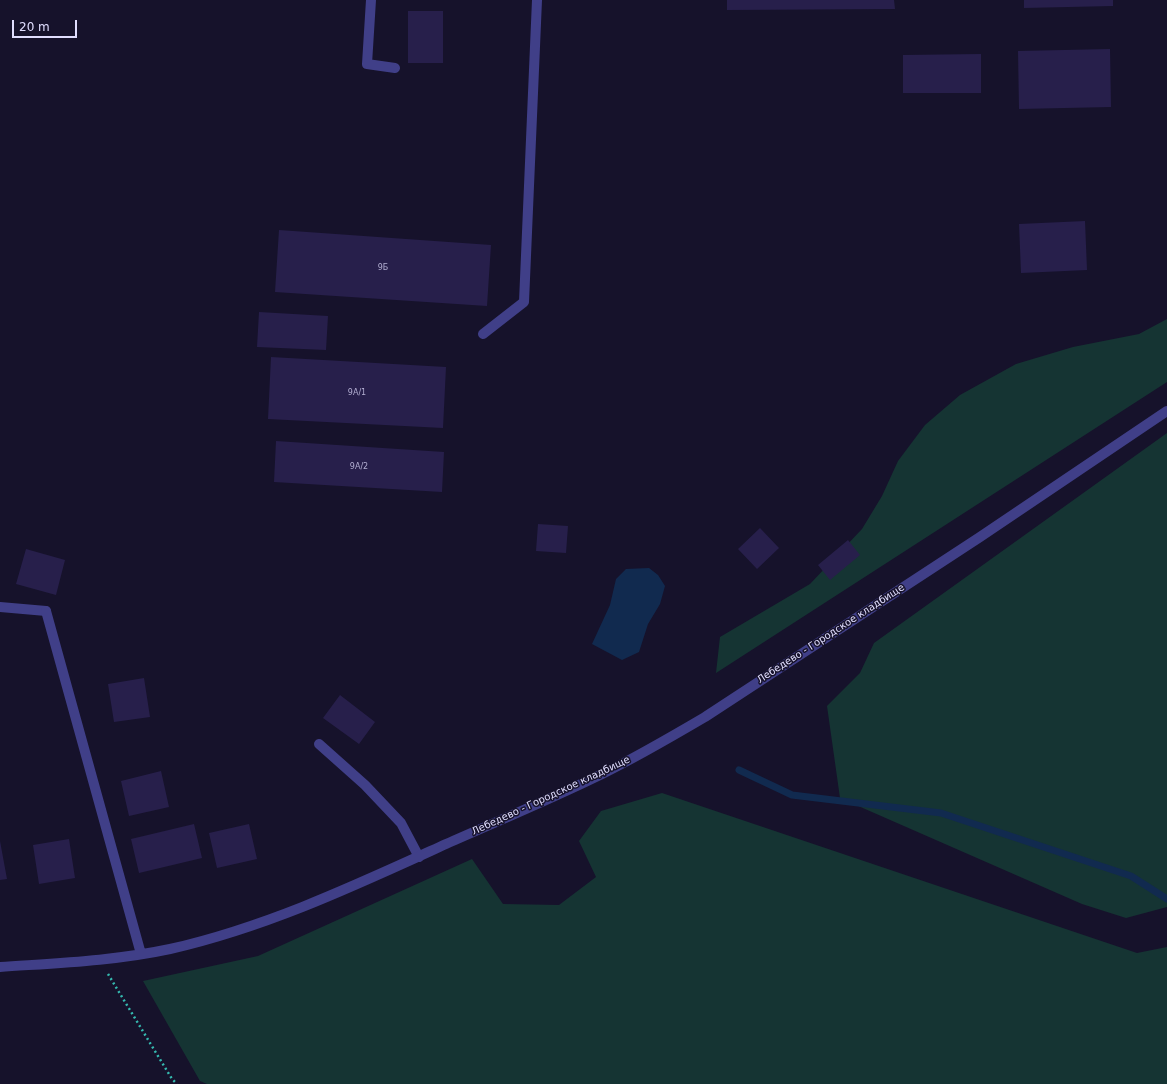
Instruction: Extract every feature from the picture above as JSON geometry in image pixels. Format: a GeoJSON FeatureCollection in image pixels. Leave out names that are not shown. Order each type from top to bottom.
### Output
{"type":"FeatureCollection","features":[{"type":"Feature","properties":{"kind":"street"},"geometry":{"type":"LineString","coordinates":[[371,0],[367,64],[395,68]]}},
{"type":"Feature","properties":{"kind":"street"},"geometry":{"type":"LineString","coordinates":[[483,334],[524,302],[538,0]]}},
{"type":"Feature","properties":{"kind":"street","name":"Лебедево - Городское кладбище"},"geometry":{"type":"LineString","coordinates":[[0,967],[99,960],[141,954],[201,941],[267,921],[299,909],[419,857],[602,774],[661,743],[704,717],[980,537],[1167,411]]}},
{"type":"Feature","properties":{"kind":"street"},"geometry":{"type":"LineString","coordinates":[[0,607],[46,610],[141,954]]}},
{"type":"Feature","properties":{"kind":"street"},"geometry":{"type":"LineString","coordinates":[[320,744],[364,785],[401,823],[419,857]]}},
{"type":"Feature","properties":{"kind":"path"},"geometry":{"type":"LineString","coordinates":[[99,960],[172,1079],[177,1084]]}},
{"type":"Feature","properties":{"kind":"green space"},"geometry":{"type":"Polygon","coordinates":[[[1167,319],[1167,382],[716,673],[720,637],[810,584],[862,529],[882,496],[898,461],[925,425],[960,395],[1016,364],[1073,347],[1139,334],[1167,319]]]}},
{"type":"Feature","properties":{"kind":"green space"},"geometry":{"type":"Polygon","coordinates":[[[1167,433],[1167,907],[1126,918],[1082,904],[840,798],[827,706],[860,673],[874,643],[1167,433]]]}},
{"type":"Feature","properties":{"kind":"green space"},"geometry":{"type":"Polygon","coordinates":[[[662,793],[1137,953],[1167,947],[1167,1084],[207,1084],[200,1081],[143,981],[258,956],[472,859],[503,904],[559,905],[596,877],[579,841],[601,811],[662,793]]]}},
{"type":"Feature","properties":{"kind":"water"},"geometry":{"type":"Polygon","coordinates":[[[649,568],[658,575],[665,586],[660,604],[648,624],[639,652],[622,660],[592,644],[610,605],[616,579],[626,569],[649,568]]]}},
{"type":"Feature","properties":{"kind":"building"},"geometry":{"type":"Polygon","coordinates":[[[727,0],[894,0],[895,9],[727,10],[727,0]]]}},
{"type":"Feature","properties":{"kind":"building"},"geometry":{"type":"Polygon","coordinates":[[[1024,0],[1113,0],[1113,6],[1024,8],[1024,0]]]}},
{"type":"Feature","properties":{"kind":"building"},"geometry":{"type":"Polygon","coordinates":[[[408,11],[443,11],[443,63],[408,63],[408,11]]]}},
{"type":"Feature","properties":{"kind":"building"},"geometry":{"type":"Polygon","coordinates":[[[1110,49],[1111,107],[1019,109],[1018,51],[1110,49]]]}},
{"type":"Feature","properties":{"kind":"building"},"geometry":{"type":"Polygon","coordinates":[[[981,54],[981,93],[903,93],[903,55],[981,54]]]}},
{"type":"Feature","properties":{"kind":"building"},"geometry":{"type":"Polygon","coordinates":[[[1085,221],[1087,270],[1021,273],[1019,224],[1085,221]]]}},
{"type":"Feature","properties":{"kind":"building"},"geometry":{"type":"Polygon","coordinates":[[[279,230],[491,245],[487,306],[275,292],[279,230]]]}},
{"type":"Feature","properties":{"kind":"building"},"geometry":{"type":"Polygon","coordinates":[[[259,312],[328,316],[326,350],[257,347],[259,312]]]}},
{"type":"Feature","properties":{"kind":"building"},"geometry":{"type":"Polygon","coordinates":[[[271,357],[446,367],[443,428],[268,419],[271,357]]]}},
{"type":"Feature","properties":{"kind":"building"},"geometry":{"type":"Polygon","coordinates":[[[276,441],[444,452],[442,492],[274,482],[276,441]]]}},
{"type":"Feature","properties":{"kind":"building"},"geometry":{"type":"Polygon","coordinates":[[[538,524],[568,526],[566,553],[536,551],[538,524]]]}},
{"type":"Feature","properties":{"kind":"building"},"geometry":{"type":"Polygon","coordinates":[[[760,528],[779,548],[757,569],[738,549],[760,528]]]}},
{"type":"Feature","properties":{"kind":"building"},"geometry":{"type":"Polygon","coordinates":[[[848,540],[860,555],[830,580],[818,565],[848,540]]]}},
{"type":"Feature","properties":{"kind":"building"},"geometry":{"type":"Polygon","coordinates":[[[26,549],[65,560],[56,595],[16,584],[26,549]]]}},
{"type":"Feature","properties":{"kind":"building"},"geometry":{"type":"Polygon","coordinates":[[[144,678],[150,717],[114,722],[108,684],[144,678]]]}},
{"type":"Feature","properties":{"kind":"building"},"geometry":{"type":"Polygon","coordinates":[[[340,695],[375,722],[359,744],[323,718],[340,695]]]}},
{"type":"Feature","properties":{"kind":"building"},"geometry":{"type":"Polygon","coordinates":[[[161,771],[169,807],[129,816],[121,781],[161,771]]]}},
{"type":"Feature","properties":{"kind":"building"},"geometry":{"type":"Polygon","coordinates":[[[194,824],[202,858],[139,873],[131,839],[194,824]]]}},
{"type":"Feature","properties":{"kind":"building"},"geometry":{"type":"Polygon","coordinates":[[[249,824],[257,859],[217,868],[209,833],[249,824]]]}},
{"type":"Feature","properties":{"kind":"building"},"geometry":{"type":"Polygon","coordinates":[[[69,839],[75,878],[39,884],[33,845],[69,839]]]}},
{"type":"Feature","properties":{"kind":"building"},"geometry":{"type":"Polygon","coordinates":[[[0,841],[7,879],[0,880],[0,841]]]}},
{"type":"Feature","properties":{"kind":"waterway"},"geometry":{"type":"LineString","coordinates":[[739,770],[792,795],[941,813],[1131,876],[1167,899]]}}]}
